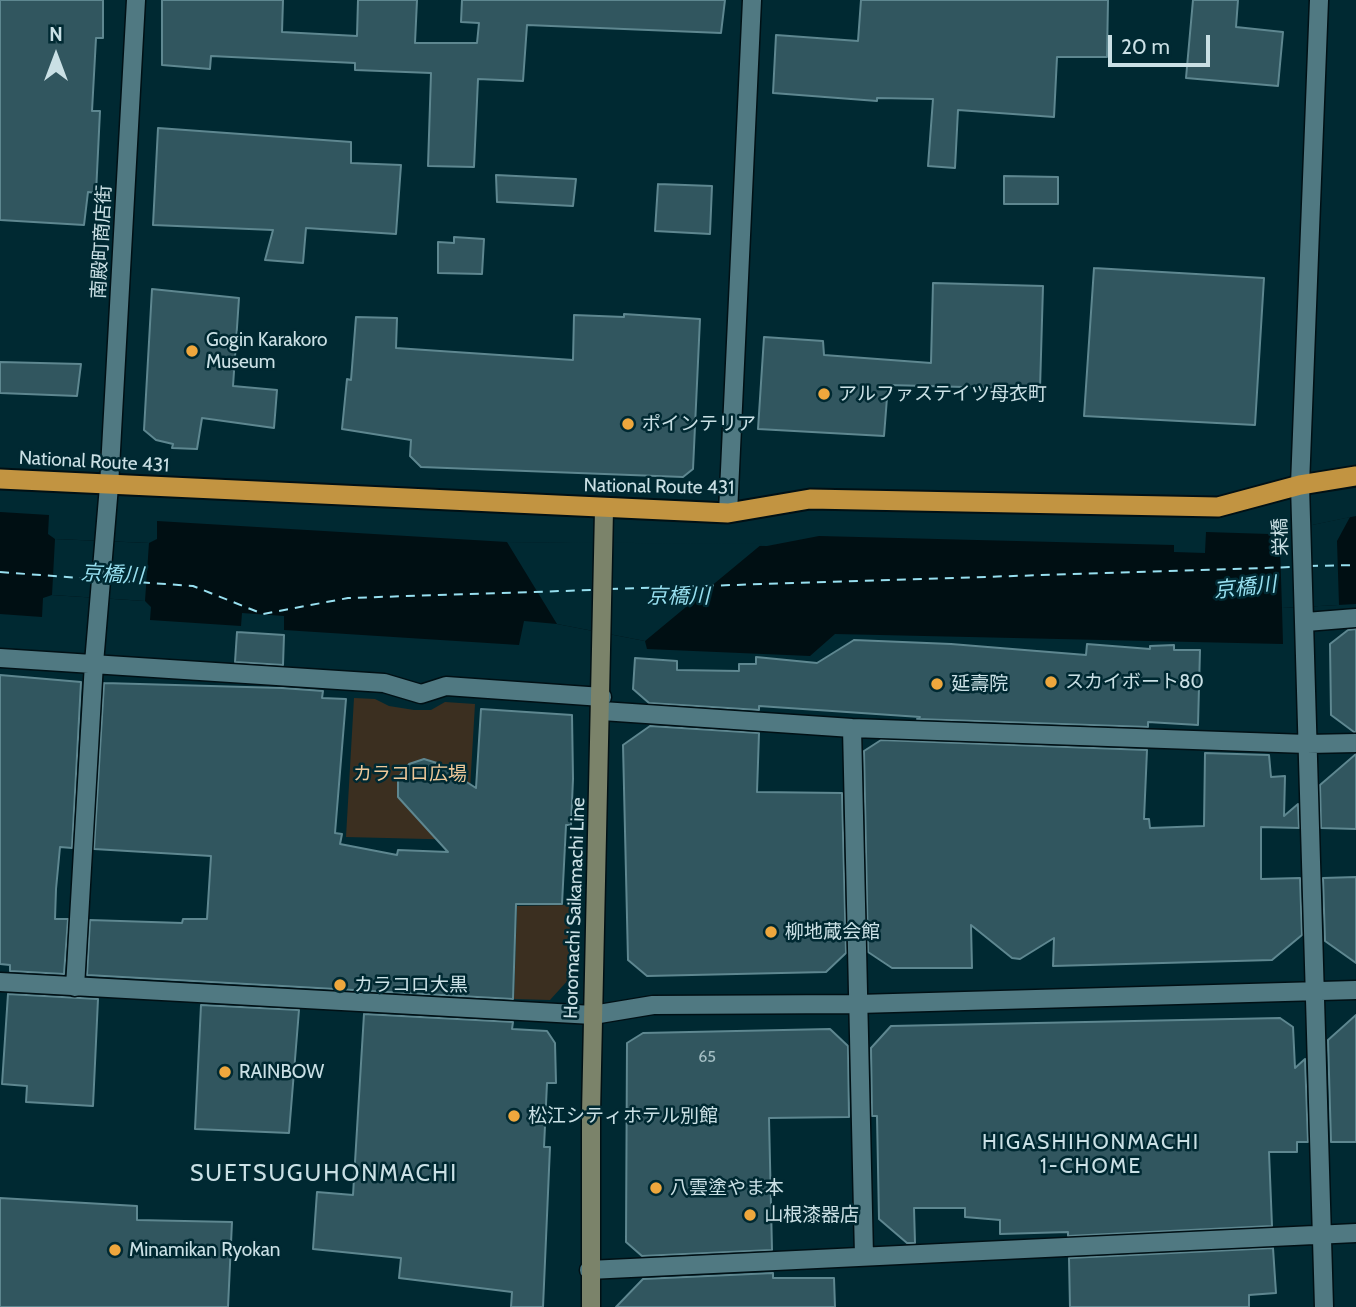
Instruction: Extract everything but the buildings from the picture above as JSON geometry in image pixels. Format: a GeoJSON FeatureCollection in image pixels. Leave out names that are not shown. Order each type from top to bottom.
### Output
{"type":"FeatureCollection","features":[{"type":"Feature","properties":{"kind":"highway","name":"National Route 431"},"geometry":{"type":"LineString","coordinates":[[0,479],[604,510],[727,513],[810,499],[1218,507],[1300,493],[1356,477]]}},
{"type":"Feature","properties":{"kind":"main road","name":"Horomachi Saikamachi Line"},"geometry":{"type":"LineString","coordinates":[[591,1307],[589,1270],[593,1015],[602,704],[604,510]]}},
{"type":"Feature","properties":{"kind":"street","name":"南殿町商店街"},"geometry":{"type":"LineString","coordinates":[[75,987],[94,663],[109,486],[136,0]]}},
{"type":"Feature","properties":{"kind":"street"},"geometry":{"type":"LineString","coordinates":[[727,513],[752,0]]}},
{"type":"Feature","properties":{"kind":"street","name":"栄橋"},"geometry":{"type":"LineString","coordinates":[[1319,0],[1300,493],[1306,617],[1313,991],[1324,1307]]}},
{"type":"Feature","properties":{"kind":"street"},"geometry":{"type":"LineString","coordinates":[[1306,617],[1356,618]]}},
{"type":"Feature","properties":{"kind":"street"},"geometry":{"type":"LineString","coordinates":[[0,658],[384,683],[401,691],[421,694],[446,686],[852,728],[1307,744],[1356,743]]}},
{"type":"Feature","properties":{"kind":"street"},"geometry":{"type":"LineString","coordinates":[[852,728],[864,1256]]}},
{"type":"Feature","properties":{"kind":"street"},"geometry":{"type":"LineString","coordinates":[[0,982],[593,1015],[653,1005],[858,1004],[1356,990]]}},
{"type":"Feature","properties":{"kind":"street"},"geometry":{"type":"LineString","coordinates":[[589,1270],[1356,1233]]}},
{"type":"Feature","properties":{"kind":"green space","name":"カラコロ広場"},"geometry":{"type":"Polygon","coordinates":[[[354,698],[375,699],[389,706],[414,710],[431,710],[445,702],[475,704],[467,840],[346,837],[354,698]]]}},
{"type":"Feature","properties":{"kind":"green space"},"geometry":{"type":"Polygon","coordinates":[[[570,905],[569,979],[550,1000],[514,999],[517,906],[570,905]]]}},
{"type":"Feature","properties":{"kind":"water","name":"京橋川"},"geometry":{"type":"Polygon","coordinates":[[[0,512],[49,515],[48,534],[55,539],[149,543],[157,539],[157,521],[507,542],[767,546],[819,536],[1174,545],[1174,552],[1205,553],[1206,532],[1269,534],[1356,516],[1356,604],[1282,608],[1283,644],[835,634],[810,656],[647,649],[645,641],[557,624],[524,621],[519,645],[284,630],[284,616],[242,613],[241,626],[150,620],[151,607],[145,601],[52,595],[43,598],[42,617],[0,614],[0,512]]]}},
{"type":"Feature","properties":{"kind":"pier"},"geometry":{"type":"Polygon","coordinates":[[[1350,517],[1337,541],[1339,605],[1282,608],[1280,548],[1269,534],[1350,517]]]}},
{"type":"Feature","properties":{"kind":"pier"},"geometry":{"type":"Polygon","coordinates":[[[55,539],[149,543],[145,601],[52,595],[55,539]]]}},
{"type":"Feature","properties":{"kind":"pier"},"geometry":{"type":"Polygon","coordinates":[[[507,542],[762,544],[645,641],[557,624],[507,542]]]}},
{"type":"Feature","properties":{"kind":"ferry route"},"geometry":{"type":"LineString","coordinates":[[1309,566],[1356,565]]}},
{"type":"Feature","properties":{"kind":"ferry route"},"geometry":{"type":"LineString","coordinates":[[609,589],[1293,567]]}},
{"type":"Feature","properties":{"kind":"ferry route"},"geometry":{"type":"LineString","coordinates":[[0,572],[93,579]]}},
{"type":"Feature","properties":{"kind":"ferry route"},"geometry":{"type":"LineString","coordinates":[[109,580],[193,586],[263,614],[348,598],[593,590]]}},
{"type":"Feature","properties":{"kind":"place","name":"Gogin Karakoro Museum"},"geometry":{"type":"Point","coordinates":[192,351]}},
{"type":"Feature","properties":{"kind":"place","name":"アルファステイツ母衣町"},"geometry":{"type":"Point","coordinates":[824,394]}},
{"type":"Feature","properties":{"kind":"place","name":"ポインテリア"},"geometry":{"type":"Point","coordinates":[628,424]}},
{"type":"Feature","properties":{"kind":"place","name":"スカイボート80"},"geometry":{"type":"Point","coordinates":[1051,682]}},
{"type":"Feature","properties":{"kind":"place","name":"延壽院"},"geometry":{"type":"Point","coordinates":[937,684]}},
{"type":"Feature","properties":{"kind":"place","name":"柳地蔵会館"},"geometry":{"type":"Point","coordinates":[771,932]}},
{"type":"Feature","properties":{"kind":"place","name":"カラコロ大黒"},"geometry":{"type":"Point","coordinates":[340,985]}},
{"type":"Feature","properties":{"kind":"place","name":"RAINBOW"},"geometry":{"type":"Point","coordinates":[225,1072]}},
{"type":"Feature","properties":{"kind":"place","name":"松江シティホテル別館"},"geometry":{"type":"Point","coordinates":[514,1116]}},
{"type":"Feature","properties":{"kind":"place","name":"八雲塗やま本"},"geometry":{"type":"Point","coordinates":[656,1188]}},
{"type":"Feature","properties":{"kind":"place","name":"山根漆器店"},"geometry":{"type":"Point","coordinates":[750,1215]}},
{"type":"Feature","properties":{"kind":"place","name":"Minamikan Ryokan"},"geometry":{"type":"Point","coordinates":[115,1250]}},
{"type":"Feature","properties":{"kind":"district","name":"HIGASHIHONMACHI 1-CHOME"},"geometry":{"type":"Point","coordinates":[1091,1155]}},
{"type":"Feature","properties":{"kind":"district","name":"SUETSUGUHONMACHI"},"geometry":{"type":"Point","coordinates":[324,1174]}}]}
